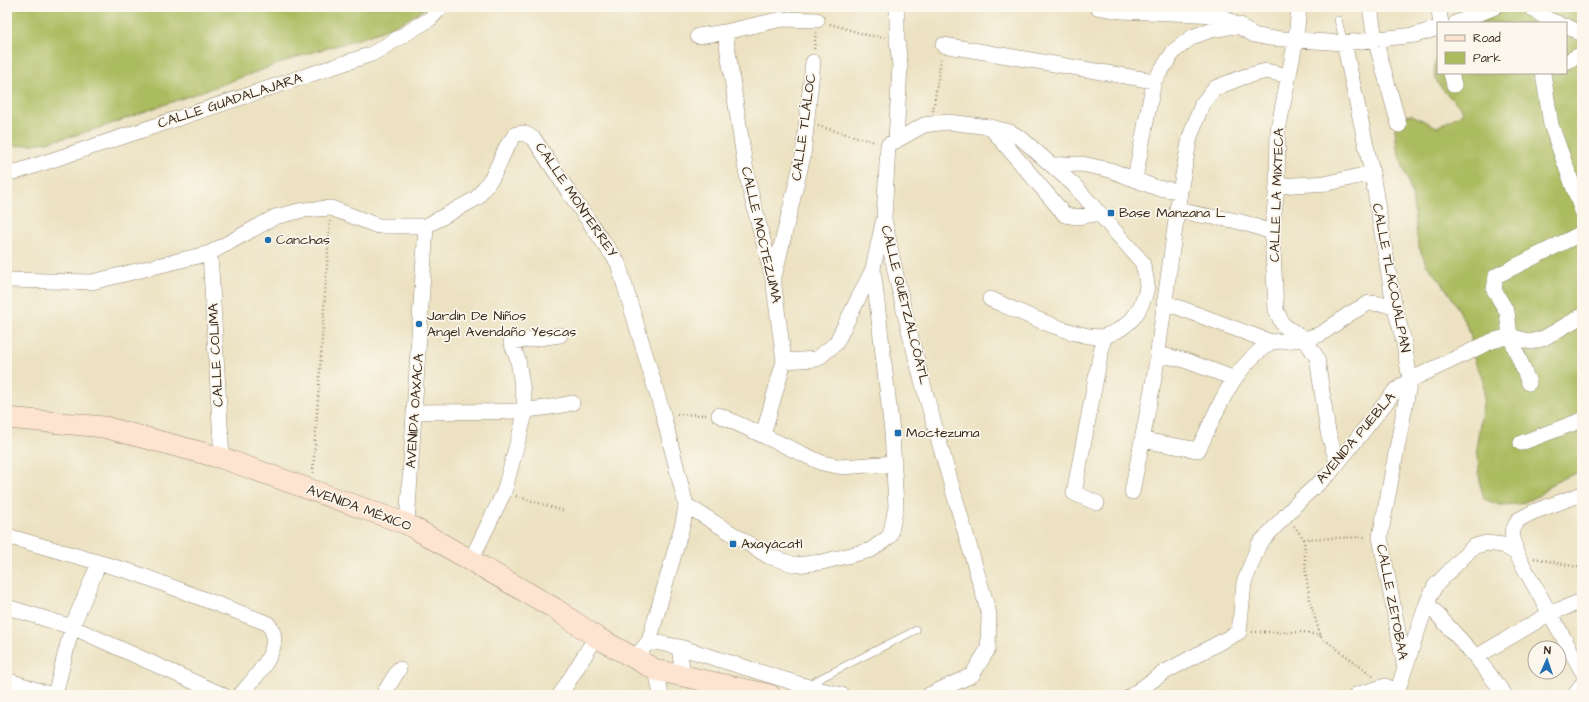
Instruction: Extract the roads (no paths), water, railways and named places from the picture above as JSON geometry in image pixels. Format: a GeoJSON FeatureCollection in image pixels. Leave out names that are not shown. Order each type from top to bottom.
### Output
{"type":"FeatureCollection","features":[{"type":"Feature","properties":{"kind":"street","name":"CALLE GUADALAJARA"},"geometry":{"type":"LineString","coordinates":[[7,173],[26,169],[372,54],[430,19],[441,7]]}},
{"type":"Feature","properties":{"kind":"street"},"geometry":{"type":"LineString","coordinates":[[884,218],[900,65],[897,40],[897,7]]}},
{"type":"Feature","properties":{"kind":"street"},"geometry":{"type":"LineString","coordinates":[[1097,7],[1121,9],[1195,10],[1219,15],[1240,25],[1254,35],[1269,38],[1344,43],[1415,34],[1437,28]]}},
{"type":"Feature","properties":{"kind":"street","name":"CALLE LA MIXTECA"},"geometry":{"type":"LineString","coordinates":[[1299,7],[1290,76],[1278,130],[1277,186],[1272,232],[1276,310],[1284,325],[1305,339],[1317,358],[1328,432],[1337,462]]}},
{"type":"Feature","properties":{"kind":"street"},"geometry":{"type":"LineString","coordinates":[[1370,7],[1375,40],[1399,125]]}},
{"type":"Feature","properties":{"kind":"street"},"geometry":{"type":"LineString","coordinates":[[1438,7],[1441,22]]}},
{"type":"Feature","properties":{"kind":"street"},"geometry":{"type":"LineString","coordinates":[[1459,22],[1492,7]]}},
{"type":"Feature","properties":{"kind":"street"},"geometry":{"type":"LineString","coordinates":[[1530,7],[1552,22]]}},
{"type":"Feature","properties":{"kind":"street"},"geometry":{"type":"LineString","coordinates":[[698,36],[725,32],[780,13],[817,20]]}},
{"type":"Feature","properties":{"kind":"street"},"geometry":{"type":"LineString","coordinates":[[1135,178],[1154,81],[1174,51],[1192,37],[1211,30],[1240,25]]}},
{"type":"Feature","properties":{"kind":"street"},"geometry":{"type":"LineString","coordinates":[[1567,26],[1582,34]]}},
{"type":"Feature","properties":{"kind":"street","name":"CALLE MOCTEZUMA"},"geometry":{"type":"LineString","coordinates":[[725,32],[750,190],[773,279],[784,361],[763,435]]}},
{"type":"Feature","properties":{"kind":"street","name":"CALLE TLACOJALPAN"},"geometry":{"type":"LineString","coordinates":[[1344,43],[1372,173],[1394,305],[1403,338],[1410,380],[1380,537]]}},
{"type":"Feature","properties":{"kind":"street"},"geometry":{"type":"LineString","coordinates":[[943,45],[1154,81]]}},
{"type":"Feature","properties":{"kind":"street"},"geometry":{"type":"LineString","coordinates":[[1567,62],[1582,54]]}},
{"type":"Feature","properties":{"kind":"street","name":"CALLE TLÁLOC"},"geometry":{"type":"LineString","coordinates":[[773,279],[803,156],[813,62]]}},
{"type":"Feature","properties":{"kind":"street"},"geometry":{"type":"LineString","coordinates":[[1132,492],[1155,373],[1180,191],[1190,137],[1202,104],[1215,88],[1243,77],[1266,71],[1290,76]]}},
{"type":"Feature","properties":{"kind":"street"},"geometry":{"type":"LineString","coordinates":[[1544,74],[1551,124],[1582,211]]}},
{"type":"Feature","properties":{"kind":"street"},"geometry":{"type":"LineString","coordinates":[[892,143],[924,125],[948,122],[990,127],[1010,132],[1022,139],[1054,165],[1100,213],[1142,262],[1147,277],[1147,293],[1135,316],[1122,328],[1104,336],[1092,336],[1072,332],[990,299]]}},
{"type":"Feature","properties":{"kind":"street"},"geometry":{"type":"LineString","coordinates":[[990,127],[1065,215],[1077,217],[1100,213]]}},
{"type":"Feature","properties":{"kind":"street","name":"CALLE MONTERREY"},"geometry":{"type":"LineString","coordinates":[[7,280],[92,282],[210,253],[274,217],[304,210],[331,208],[378,226],[426,226],[477,198],[493,176],[507,146],[516,134],[524,133],[534,139],[618,263],[662,414],[686,505]]}},
{"type":"Feature","properties":{"kind":"street"},"geometry":{"type":"LineString","coordinates":[[1054,165],[1082,164],[1110,170],[1135,178],[1157,188],[1180,191]]}},
{"type":"Feature","properties":{"kind":"street"},"geometry":{"type":"LineString","coordinates":[[1277,186],[1329,183],[1372,173]]}},
{"type":"Feature","properties":{"kind":"street"},"geometry":{"type":"LineString","coordinates":[[1178,208],[1189,214],[1206,215],[1238,221],[1272,232]]}},
{"type":"Feature","properties":{"kind":"street","name":"CALLE QUETZALCÓATL"},"geometry":{"type":"LineString","coordinates":[[686,505],[768,556],[796,565],[822,562],[871,550],[890,536],[896,507],[894,463],[892,432],[873,268],[884,218]]}},
{"type":"Feature","properties":{"kind":"street","name":"CALLE QUETZALCÓATL"},"geometry":{"type":"LineString","coordinates":[[884,218],[895,274],[919,365],[989,614],[988,649],[972,675],[929,695]]}},
{"type":"Feature","properties":{"kind":"street","name":"AVENIDA OAXACA"},"geometry":{"type":"LineString","coordinates":[[407,524],[416,412],[426,226]]}},
{"type":"Feature","properties":{"kind":"street"},"geometry":{"type":"LineString","coordinates":[[1529,383],[1510,336],[1507,312],[1494,290],[1496,276],[1582,233]]}},
{"type":"Feature","properties":{"kind":"street","name":"CALLE COLIMA"},"geometry":{"type":"LineString","coordinates":[[210,253],[222,458]]}},
{"type":"Feature","properties":{"kind":"street"},"geometry":{"type":"LineString","coordinates":[[1142,262],[1168,274]]}},
{"type":"Feature","properties":{"kind":"street"},"geometry":{"type":"LineString","coordinates":[[784,361],[817,359],[836,343],[873,268]]}},
{"type":"Feature","properties":{"kind":"street"},"geometry":{"type":"LineString","coordinates":[[1164,302],[1271,342],[1305,339],[1321,334],[1349,314],[1369,303],[1394,305]]}},
{"type":"Feature","properties":{"kind":"street"},"geometry":{"type":"LineString","coordinates":[[1510,336],[1531,342],[1544,338],[1582,316]]}},
{"type":"Feature","properties":{"kind":"street"},"geometry":{"type":"LineString","coordinates":[[471,560],[504,492],[526,411],[518,360],[511,342],[560,335]]}},
{"type":"Feature","properties":{"kind":"street"},"geometry":{"type":"LineString","coordinates":[[1097,503],[1074,493],[1104,336]]}},
{"type":"Feature","properties":{"kind":"street","name":"AVENIDA PUEBLA"},"geometry":{"type":"LineString","coordinates":[[1132,695],[1163,673],[1238,632],[1244,583],[1259,544],[1286,514],[1329,474],[1337,462],[1395,391],[1410,380],[1492,342],[1510,336]]}},
{"type":"Feature","properties":{"kind":"street"},"geometry":{"type":"LineString","coordinates":[[1142,440],[1198,450],[1233,378],[1259,350],[1271,342]]}},
{"type":"Feature","properties":{"kind":"street"},"geometry":{"type":"LineString","coordinates":[[1157,354],[1184,360],[1233,378]]}},
{"type":"Feature","properties":{"kind":"street"},"geometry":{"type":"LineString","coordinates":[[416,412],[526,411],[548,409],[572,404]]}},
{"type":"Feature","properties":{"kind":"street"},"geometry":{"type":"LineString","coordinates":[[719,415],[822,463],[842,467],[894,463]]}},
{"type":"Feature","properties":{"kind":"street","name":"AVENIDA MÉXICO"},"geometry":{"type":"LineString","coordinates":[[7,418],[104,428],[222,458],[407,524],[554,608],[596,637],[656,670],[682,675]]}},
{"type":"Feature","properties":{"kind":"street"},"geometry":{"type":"LineString","coordinates":[[1521,443],[1582,420]]}},
{"type":"Feature","properties":{"kind":"street"},"geometry":{"type":"LineString","coordinates":[[1582,494],[1533,512],[1518,520],[1512,532],[1516,553],[1551,613],[1582,671]]}},
{"type":"Feature","properties":{"kind":"street"},"geometry":{"type":"LineString","coordinates":[[635,658],[649,641],[683,523],[686,505]]}},
{"type":"Feature","properties":{"kind":"street"},"geometry":{"type":"LineString","coordinates":[[7,536],[135,573],[267,623],[272,628],[275,636],[274,647],[258,675],[240,695]]}},
{"type":"Feature","properties":{"kind":"street","name":"CALLE ZETOBAA"},"geometry":{"type":"LineString","coordinates":[[1380,537],[1404,668]]}},
{"type":"Feature","properties":{"kind":"street"},"geometry":{"type":"LineString","coordinates":[[1356,695],[1394,692],[1427,603],[1435,586],[1473,547],[1486,543],[1503,545],[1516,553]]}},
{"type":"Feature","properties":{"kind":"street"},"geometry":{"type":"LineString","coordinates":[[7,680],[53,695],[72,627],[99,562]]}},
{"type":"Feature","properties":{"kind":"street"},"geometry":{"type":"LineString","coordinates":[[1476,657],[1551,613],[1582,601]]}},
{"type":"Feature","properties":{"kind":"street"},"geometry":{"type":"LineString","coordinates":[[1427,603],[1476,657],[1505,695]]}},
{"type":"Feature","properties":{"kind":"street"},"geometry":{"type":"LineString","coordinates":[[7,607],[72,627],[223,695]]}},
{"type":"Feature","properties":{"kind":"street"},"geometry":{"type":"LineString","coordinates":[[560,695],[596,637]]}},
{"type":"Feature","properties":{"kind":"street"},"geometry":{"type":"LineString","coordinates":[[649,641],[679,647],[805,686],[842,695]]}},
{"type":"Feature","properties":{"kind":"street"},"geometry":{"type":"LineString","coordinates":[[679,647],[682,675],[770,695]]}},
{"type":"Feature","properties":{"kind":"street"},"geometry":{"type":"LineString","coordinates":[[383,695],[398,670]]}},
{"type":"Feature","properties":{"kind":"street"},"geometry":{"type":"LineString","coordinates":[[656,670],[661,695]]}},
{"type":"Feature","properties":{"kind":"street"},"geometry":{"type":"LineString","coordinates":[[1575,695],[1582,684]]}},
{"type":"Feature","properties":{"kind":"lane","name":"CALLE TLACOJALPAN"},"geometry":{"type":"LineString","coordinates":[[1338,20],[1344,43]]}},
{"type":"Feature","properties":{"kind":"lane"},"geometry":{"type":"LineString","coordinates":[[805,686],[916,630]]}},
{"type":"Feature","properties":{"kind":"place","name":"Base Manzana L"},"geometry":{"type":"Point","coordinates":[1111,213]}},
{"type":"Feature","properties":{"kind":"place","name":"Canchas"},"geometry":{"type":"Point","coordinates":[268,240]}},
{"type":"Feature","properties":{"kind":"place","name":"Jardin De Niños Angel Avendaño Yescas"},"geometry":{"type":"Point","coordinates":[419,324]}},
{"type":"Feature","properties":{"kind":"place","name":"Moctezuma"},"geometry":{"type":"Point","coordinates":[898,433]}},
{"type":"Feature","properties":{"kind":"place","name":"Axayácatl"},"geometry":{"type":"Point","coordinates":[733,544]}}]}
